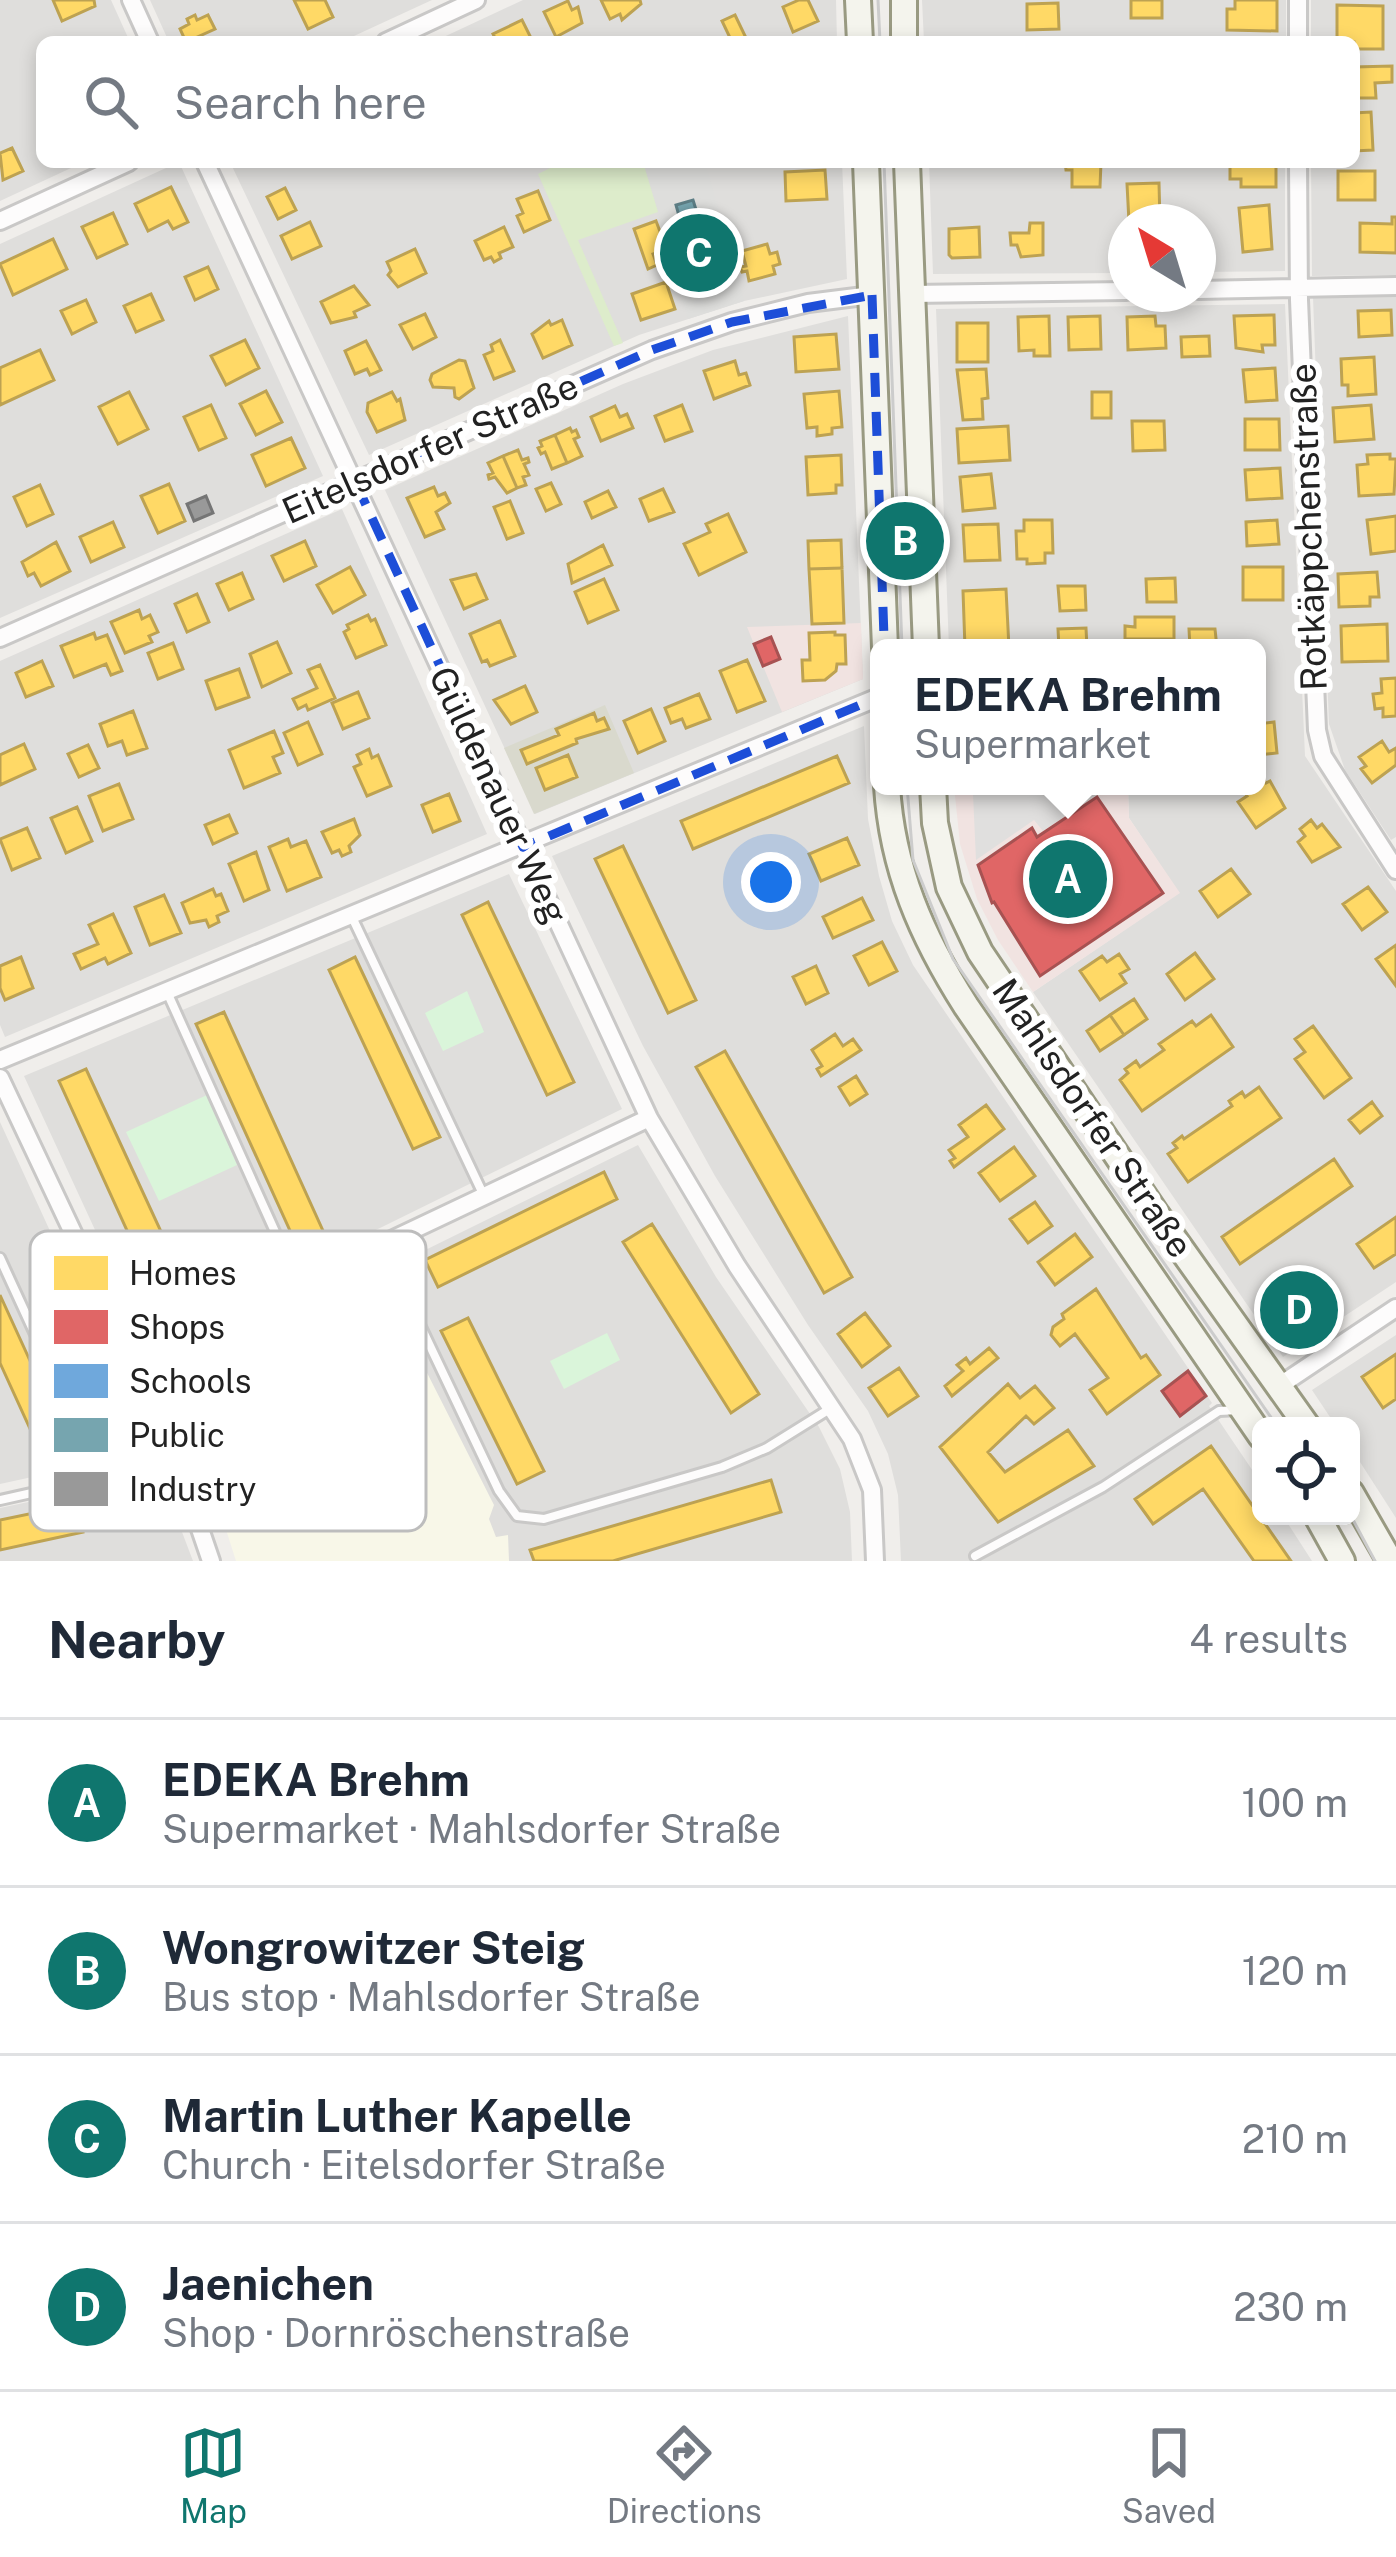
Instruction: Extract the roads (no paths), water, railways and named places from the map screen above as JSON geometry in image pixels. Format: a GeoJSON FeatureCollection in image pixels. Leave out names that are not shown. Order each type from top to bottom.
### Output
{"type":"FeatureCollection","features":[{"type":"Feature","properties":{"kind":"main road"},"geometry":{"type":"LineString","coordinates":[[858,0],[860,36]]}},
{"type":"Feature","properties":{"kind":"main road"},"geometry":{"type":"LineString","coordinates":[[904,0],[904,36]]}},
{"type":"Feature","properties":{"kind":"main road"},"geometry":{"type":"LineString","coordinates":[[866,168],[885,639]]}},
{"type":"Feature","properties":{"kind":"main road"},"geometry":{"type":"LineString","coordinates":[[908,168],[926,639]]}},
{"type":"Feature","properties":{"kind":"main road"},"geometry":{"type":"LineString","coordinates":[[872,295],[912,294]]}},
{"type":"Feature","properties":{"kind":"main road","name":"Mahlsdorfer Straße"},"geometry":{"type":"LineString","coordinates":[[888,795],[901,874],[925,940],[1252,1422]]}},
{"type":"Feature","properties":{"kind":"main road","name":"Mahlsdorfer Straße"},"geometry":{"type":"LineString","coordinates":[[933,795],[949,887],[980,952],[1301,1417]]}},
{"type":"Feature","properties":{"kind":"main road"},"geometry":{"type":"LineString","coordinates":[[1244,1410],[1279,1386]]}},
{"type":"Feature","properties":{"kind":"main road"},"geometry":{"type":"LineString","coordinates":[[1360,1509],[1390,1561]]}},
{"type":"Feature","properties":{"kind":"main road"},"geometry":{"type":"LineString","coordinates":[[1322,1525],[1342,1561]]}},
{"type":"Feature","properties":{"kind":"street"},"geometry":{"type":"LineString","coordinates":[[131,0],[147,36]]}},
{"type":"Feature","properties":{"kind":"street"},"geometry":{"type":"LineString","coordinates":[[399,36],[476,0]]}},
{"type":"Feature","properties":{"kind":"street"},"geometry":{"type":"LineString","coordinates":[[1298,0],[1298,36]]}},
{"type":"Feature","properties":{"kind":"street"},"geometry":{"type":"LineString","coordinates":[[0,221],[115,168]]}},
{"type":"Feature","properties":{"kind":"street","name":"Güldenauer Weg"},"geometry":{"type":"LineString","coordinates":[[208,168],[649,1118],[737,1266],[833,1406],[872,1490],[875,1561]]}},
{"type":"Feature","properties":{"kind":"street","name":"Rotkäppchenstraße"},"geometry":{"type":"LineString","coordinates":[[1298,168],[1298,288],[1317,730],[1323,756],[1393,861]]}},
{"type":"Feature","properties":{"kind":"street"},"geometry":{"type":"LineString","coordinates":[[1216,290],[1396,286]]}},
{"type":"Feature","properties":{"kind":"street"},"geometry":{"type":"LineString","coordinates":[[912,294],[1108,291]]}},
{"type":"Feature","properties":{"kind":"street","name":"Eitelsdorfer Straße"},"geometry":{"type":"LineString","coordinates":[[0,638],[652,350],[751,317],[872,295]]}},
{"type":"Feature","properties":{"kind":"street"},"geometry":{"type":"LineString","coordinates":[[0,1060],[870,701]]}},
{"type":"Feature","properties":{"kind":"street"},"geometry":{"type":"LineString","coordinates":[[0,1078],[72,1231]]}},
{"type":"Feature","properties":{"kind":"street"},"geometry":{"type":"LineString","coordinates":[[416,1231],[649,1118]]}},
{"type":"Feature","properties":{"kind":"street"},"geometry":{"type":"LineString","coordinates":[[1279,1386],[1396,1309]]}},
{"type":"Feature","properties":{"kind":"street"},"geometry":{"type":"LineString","coordinates":[[200,1531],[211,1561]]}},
{"type":"Feature","properties":{"kind":"lane"},"geometry":{"type":"LineString","coordinates":[[351,916],[485,1198]]}},
{"type":"Feature","properties":{"kind":"lane"},"geometry":{"type":"LineString","coordinates":[[167,992],[274,1231]]}},
{"type":"Feature","properties":{"kind":"lane"},"geometry":{"type":"LineString","coordinates":[[0,1258],[30,1324]]}},
{"type":"Feature","properties":{"kind":"lane"},"geometry":{"type":"LineString","coordinates":[[426,1337],[499,1491],[517,1516],[544,1520],[722,1467],[767,1448],[833,1406]]}},
{"type":"Feature","properties":{"kind":"lane"},"geometry":{"type":"LineString","coordinates":[[975,1556],[1103,1487],[1219,1411],[1244,1410]]}},
{"type":"Feature","properties":{"kind":"lane"},"geometry":{"type":"LineString","coordinates":[[0,1500],[30,1493]]}},
{"type":"Feature","properties":{"kind":"tram line"},"geometry":{"type":"LineString","coordinates":[[878,0],[880,36]]}},
{"type":"Feature","properties":{"kind":"tram line"},"geometry":{"type":"LineString","coordinates":[[884,168],[902,639]]}},
{"type":"Feature","properties":{"kind":"tram line"},"geometry":{"type":"LineString","coordinates":[[908,795],[913,860],[953,959],[1271,1417]]}},
{"type":"Feature","properties":{"kind":"tram line"},"geometry":{"type":"LineString","coordinates":[[1356,1525],[1375,1561]]}},
{"type":"Feature","properties":{"kind":"place","name":"Martin Luther Kapelle"},"geometry":{"type":"Point","coordinates":[699,253]}},
{"type":"Feature","properties":{"kind":"place","name":"Wongrowitzer Steig"},"geometry":{"type":"Point","coordinates":[905,541]}},
{"type":"Feature","properties":{"kind":"place","name":"EDEKA Brehm"},"geometry":{"type":"Point","coordinates":[1068,879]}},
{"type":"Feature","properties":{"kind":"place","name":"Jaenichen"},"geometry":{"type":"Point","coordinates":[1299,1310]}}]}
